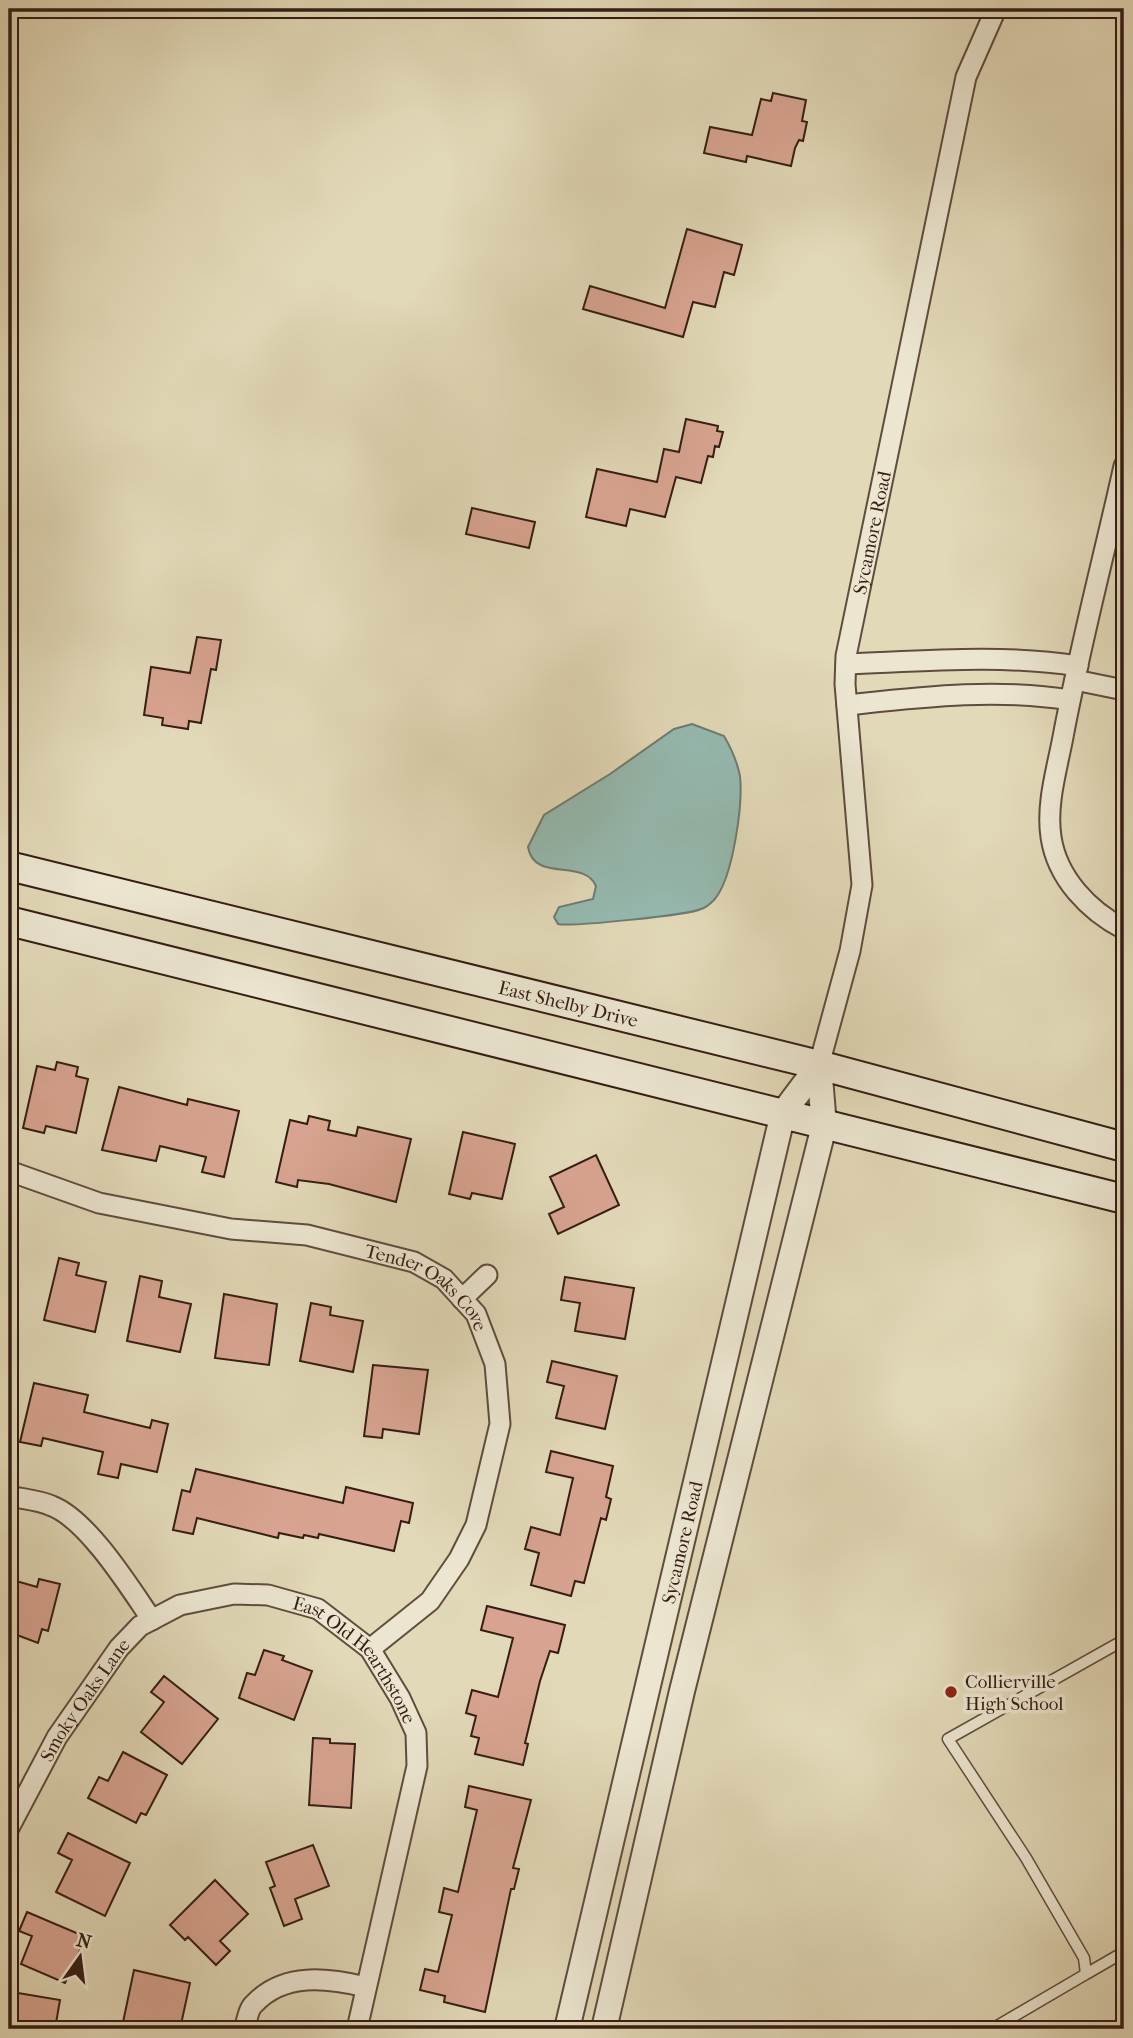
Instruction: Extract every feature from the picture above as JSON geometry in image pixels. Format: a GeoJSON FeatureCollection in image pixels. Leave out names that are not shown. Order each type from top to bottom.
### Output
{"type":"FeatureCollection","features":[{"type":"Feature","properties":{"kind":"main road","name":"East Shelby Drive"},"geometry":{"type":"LineString","coordinates":[[9,869],[819,1065],[1124,1147]]}},
{"type":"Feature","properties":{"kind":"main road"},"geometry":{"type":"LineString","coordinates":[[9,921],[1124,1199]]}},
{"type":"Feature","properties":{"kind":"street","name":"Sycamore Road"},"geometry":{"type":"LineString","coordinates":[[604,2029],[682,1690],[824,1126],[819,1065],[850,951],[862,885],[846,664],[966,77],[996,9]]}},
{"type":"Feature","properties":{"kind":"street"},"geometry":{"type":"LineString","coordinates":[[1124,466],[1074,682],[1049,813],[1051,839],[1063,874],[1092,909],[1124,929]]}},
{"type":"Feature","properties":{"kind":"street"},"geometry":{"type":"LineString","coordinates":[[846,664],[1038,660],[1074,682]]}},
{"type":"Feature","properties":{"kind":"street"},"geometry":{"type":"LineString","coordinates":[[847,705],[977,693],[1027,693],[1074,682],[1124,690]]}},
{"type":"Feature","properties":{"kind":"street","name":"Sycamore Road"},"geometry":{"type":"LineString","coordinates":[[567,2029],[783,1114],[819,1065]]}},
{"type":"Feature","properties":{"kind":"street","name":"Tender Oaks Cove"},"geometry":{"type":"LineString","coordinates":[[9,1171],[99,1203],[231,1229],[307,1235],[414,1262],[444,1279],[475,1314],[495,1364],[500,1424],[476,1525],[459,1559],[430,1601],[370,1649]]}},
{"type":"Feature","properties":{"kind":"street"},"geometry":{"type":"LineString","coordinates":[[462,1299],[487,1275]]}},
{"type":"Feature","properties":{"kind":"street"},"geometry":{"type":"LineString","coordinates":[[9,1496],[53,1506],[82,1529],[109,1559],[152,1620]]}},
{"type":"Feature","properties":{"kind":"street","name":"East Old Hearthstone"},"geometry":{"type":"LineString","coordinates":[[152,1620],[180,1605],[234,1594],[268,1595],[318,1609],[370,1649],[400,1698],[416,1733],[417,1766],[357,2029]]}},
{"type":"Feature","properties":{"kind":"street","name":"Smoky Oaks Lane"},"geometry":{"type":"LineString","coordinates":[[9,1828],[57,1738],[118,1648],[140,1626],[152,1620]]}},
{"type":"Feature","properties":{"kind":"street"},"geometry":{"type":"LineString","coordinates":[[244,2029],[252,2005],[287,1981],[333,1979],[366,1987]]}},
{"type":"Feature","properties":{"kind":"lane"},"geometry":{"type":"LineString","coordinates":[[1086,1974],[1084,1958],[1026,1858],[948,1740],[1124,1640]]}},
{"type":"Feature","properties":{"kind":"lane"},"geometry":{"type":"LineString","coordinates":[[992,2029],[1124,1952]]}},
{"type":"Feature","properties":{"kind":"water"},"geometry":{"type":"Polygon","coordinates":[[[692,724],[724,736],[734,755],[740,776],[740,804],[735,841],[721,890],[708,905],[692,911],[606,922],[558,924],[554,917],[559,907],[593,899],[596,886],[590,878],[581,873],[549,868],[532,858],[528,847],[544,815],[610,774],[674,729],[692,724]]]}},
{"type":"Feature","properties":{"kind":"building"},"geometry":{"type":"Polygon","coordinates":[[[773,93],[806,100],[802,121],[807,122],[803,141],[799,140],[795,148],[791,166],[747,156],[746,162],[704,153],[710,127],[752,135],[761,99],[771,101],[773,93]]]}},
{"type":"Feature","properties":{"kind":"building"},"geometry":{"type":"Polygon","coordinates":[[[687,229],[742,245],[734,275],[724,272],[715,307],[693,302],[683,337],[583,309],[590,286],[665,308],[687,229]]]}},
{"type":"Feature","properties":{"kind":"building"},"geometry":{"type":"Polygon","coordinates":[[[686,419],[718,426],[717,431],[723,432],[719,447],[715,446],[713,457],[708,456],[701,483],[676,477],[665,517],[630,509],[626,526],[586,517],[597,469],[657,482],[664,449],[679,452],[686,419]]]}},
{"type":"Feature","properties":{"kind":"building"},"geometry":{"type":"Polygon","coordinates":[[[472,508],[535,522],[529,548],[466,534],[472,508]]]}},
{"type":"Feature","properties":{"kind":"building"},"geometry":{"type":"Polygon","coordinates":[[[197,637],[221,640],[216,670],[211,669],[201,723],[189,721],[188,729],[162,725],[163,718],[144,715],[151,667],[190,673],[197,637]]]}},
{"type":"Feature","properties":{"kind":"building"},"geometry":{"type":"Polygon","coordinates":[[[57,1062],[78,1067],[76,1076],[88,1079],[76,1133],[46,1126],[44,1133],[23,1128],[37,1066],[55,1070],[57,1062]]]}},
{"type":"Feature","properties":{"kind":"building"},"geometry":{"type":"Polygon","coordinates":[[[119,1087],[187,1105],[188,1099],[239,1111],[224,1177],[202,1172],[206,1157],[160,1146],[156,1161],[102,1150],[119,1087]]]}},
{"type":"Feature","properties":{"kind":"building"},"geometry":{"type":"Polygon","coordinates":[[[309,1116],[330,1121],[328,1130],[356,1136],[358,1127],[411,1139],[396,1202],[329,1184],[298,1180],[297,1187],[276,1182],[290,1120],[307,1124],[309,1116]]]}},
{"type":"Feature","properties":{"kind":"building"},"geometry":{"type":"Polygon","coordinates":[[[463,1132],[515,1144],[502,1199],[472,1193],[470,1199],[449,1194],[463,1132]]]}},
{"type":"Feature","properties":{"kind":"building"},"geometry":{"type":"Polygon","coordinates":[[[596,1155],[619,1205],[558,1234],[549,1214],[564,1207],[550,1177],[596,1155]]]}},
{"type":"Feature","properties":{"kind":"building"},"geometry":{"type":"Polygon","coordinates":[[[59,1258],[79,1263],[76,1275],[106,1282],[95,1332],[44,1320],[59,1258]]]}},
{"type":"Feature","properties":{"kind":"building"},"geometry":{"type":"Polygon","coordinates":[[[140,1276],[162,1281],[159,1297],[191,1304],[180,1352],[127,1341],[140,1276]]]}},
{"type":"Feature","properties":{"kind":"building"},"geometry":{"type":"Polygon","coordinates":[[[565,1277],[634,1288],[625,1339],[575,1331],[580,1303],[561,1300],[565,1277]]]}},
{"type":"Feature","properties":{"kind":"building"},"geometry":{"type":"Polygon","coordinates":[[[224,1294],[277,1304],[269,1365],[215,1358],[224,1294]]]}},
{"type":"Feature","properties":{"kind":"building"},"geometry":{"type":"Polygon","coordinates":[[[311,1303],[331,1307],[330,1315],[363,1321],[353,1372],[300,1361],[311,1303]]]}},
{"type":"Feature","properties":{"kind":"building"},"geometry":{"type":"Polygon","coordinates":[[[552,1361],[617,1376],[605,1429],[556,1418],[564,1386],[547,1382],[552,1361]]]}},
{"type":"Feature","properties":{"kind":"building"},"geometry":{"type":"Polygon","coordinates":[[[373,1365],[428,1370],[419,1434],[383,1429],[382,1438],[364,1436],[373,1365]]]}},
{"type":"Feature","properties":{"kind":"building"},"geometry":{"type":"Polygon","coordinates":[[[34,1383],[88,1395],[84,1412],[150,1428],[152,1420],[168,1424],[157,1472],[121,1464],[118,1478],[98,1474],[103,1452],[43,1438],[41,1446],[20,1442],[34,1383]]]}},
{"type":"Feature","properties":{"kind":"building"},"geometry":{"type":"Polygon","coordinates":[[[551,1451],[613,1466],[606,1497],[611,1499],[606,1520],[601,1518],[584,1583],[575,1581],[571,1596],[531,1585],[539,1553],[525,1549],[531,1527],[560,1535],[573,1478],[546,1472],[551,1451]]]}},
{"type":"Feature","properties":{"kind":"building"},"geometry":{"type":"Polygon","coordinates":[[[196,1469],[343,1503],[346,1487],[413,1503],[409,1523],[401,1521],[394,1551],[319,1534],[318,1538],[304,1535],[303,1538],[279,1533],[278,1538],[197,1518],[193,1534],[173,1530],[182,1490],[190,1492],[196,1469]]]}},
{"type":"Feature","properties":{"kind":"building"},"geometry":{"type":"Polygon","coordinates":[[[9,1579],[37,1587],[39,1579],[60,1584],[48,1631],[42,1629],[38,1643],[9,1632],[9,1579]]]}},
{"type":"Feature","properties":{"kind":"building"},"geometry":{"type":"Polygon","coordinates":[[[487,1606],[565,1625],[558,1653],[550,1651],[540,1681],[525,1743],[528,1744],[523,1765],[475,1754],[479,1738],[471,1736],[476,1716],[466,1713],[472,1690],[498,1697],[513,1638],[481,1630],[487,1606]]]}},
{"type":"Feature","properties":{"kind":"building"},"geometry":{"type":"Polygon","coordinates":[[[264,1650],[284,1656],[282,1660],[312,1671],[294,1720],[239,1698],[247,1673],[255,1675],[264,1650]]]}},
{"type":"Feature","properties":{"kind":"building"},"geometry":{"type":"Polygon","coordinates":[[[164,1676],[218,1719],[182,1764],[141,1732],[164,1702],[151,1692],[164,1676]]]}},
{"type":"Feature","properties":{"kind":"building"},"geometry":{"type":"Polygon","coordinates":[[[313,1738],[330,1739],[330,1743],[355,1744],[351,1808],[309,1805],[313,1738]]]}},
{"type":"Feature","properties":{"kind":"building"},"geometry":{"type":"Polygon","coordinates":[[[123,1752],[167,1775],[146,1815],[141,1813],[136,1823],[88,1798],[99,1777],[108,1781],[123,1752]]]}},
{"type":"Feature","properties":{"kind":"building"},"geometry":{"type":"Polygon","coordinates":[[[469,1786],[531,1800],[513,1868],[519,1869],[514,1889],[511,1889],[485,2012],[444,2002],[445,1996],[420,1990],[425,1969],[438,1972],[452,1915],[439,1912],[444,1888],[458,1892],[477,1810],[465,1807],[469,1786]]]}},
{"type":"Feature","properties":{"kind":"building"},"geometry":{"type":"Polygon","coordinates":[[[68,1833],[130,1863],[105,1916],[56,1892],[72,1860],[58,1853],[68,1833]]]}},
{"type":"Feature","properties":{"kind":"building"},"geometry":{"type":"Polygon","coordinates":[[[313,1845],[329,1886],[295,1899],[302,1919],[284,1926],[270,1888],[275,1886],[266,1862],[313,1845]]]}},
{"type":"Feature","properties":{"kind":"building"},"geometry":{"type":"Polygon","coordinates":[[[215,1880],[248,1914],[220,1941],[230,1951],[216,1965],[188,1937],[185,1940],[170,1925],[215,1880]]]}},
{"type":"Feature","properties":{"kind":"building"},"geometry":{"type":"Polygon","coordinates":[[[27,1912],[86,1937],[65,1983],[21,1964],[32,1936],[19,1931],[27,1912]]]}},
{"type":"Feature","properties":{"kind":"building"},"geometry":{"type":"Polygon","coordinates":[[[134,1970],[190,1983],[180,2029],[122,2027],[134,1970]]]}},
{"type":"Feature","properties":{"kind":"building"},"geometry":{"type":"Polygon","coordinates":[[[12,1992],[60,2000],[55,2029],[9,2029],[12,1992]]]}},
{"type":"Feature","properties":{"kind":"place","name":"Collierville High School"},"geometry":{"type":"Point","coordinates":[951,1692]}}]}
